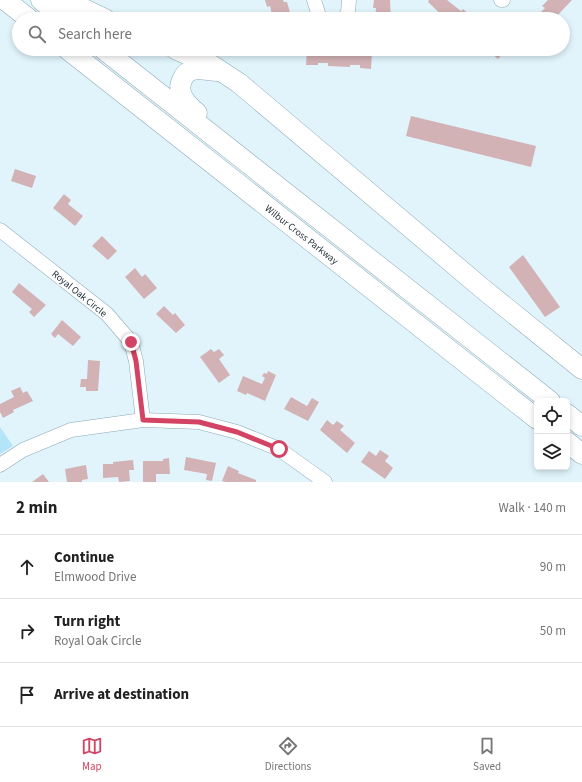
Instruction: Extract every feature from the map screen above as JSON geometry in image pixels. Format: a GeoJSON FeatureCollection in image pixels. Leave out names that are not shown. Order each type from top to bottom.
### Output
{"type":"FeatureCollection","features":[{"type":"Feature","properties":{"kind":"highway"},"geometry":{"type":"LineString","coordinates":[[5,0],[20,12]]}},
{"type":"Feature","properties":{"kind":"highway"},"geometry":{"type":"LineString","coordinates":[[41,0],[56,12]]}},
{"type":"Feature","properties":{"kind":"highway"},"geometry":{"type":"LineString","coordinates":[[65,0],[90,12]]}},
{"type":"Feature","properties":{"kind":"highway","name":"Wilbur Cross Parkway"},"geometry":{"type":"LineString","coordinates":[[76,56],[534,417]]}},
{"type":"Feature","properties":{"kind":"highway"},"geometry":{"type":"LineString","coordinates":[[112,56],[546,398]]}},
{"type":"Feature","properties":{"kind":"highway"},"geometry":{"type":"LineString","coordinates":[[191,56],[207,63],[246,89],[488,294],[582,369]]}},
{"type":"Feature","properties":{"kind":"highway"},"geometry":{"type":"LineString","coordinates":[[218,71],[191,70],[185,75],[180,87],[184,101],[208,122],[221,142]]}},
{"type":"Feature","properties":{"kind":"highway"},"geometry":{"type":"LineString","coordinates":[[570,416],[582,426]]}},
{"type":"Feature","properties":{"kind":"highway"},"geometry":{"type":"LineString","coordinates":[[570,444],[582,454]]}},
{"type":"Feature","properties":{"kind":"street"},"geometry":{"type":"LineString","coordinates":[[314,0],[318,12]]}},
{"type":"Feature","properties":{"kind":"street"},"geometry":{"type":"LineString","coordinates":[[348,12],[349,0]]}},
{"type":"Feature","properties":{"kind":"street","name":"Royal Oak Circle"},"geometry":{"type":"LineString","coordinates":[[0,230],[107,314],[131,342],[136,361],[143,420]]}},
{"type":"Feature","properties":{"kind":"street"},"geometry":{"type":"LineString","coordinates":[[0,465],[23,450],[71,430],[143,420],[199,422],[237,432],[279,449],[325,482]]}},
{"type":"Feature","properties":{"kind":"shaded area"},"geometry":{"type":"Polygon","coordinates":[[[0,427],[13,446],[0,454],[0,427]]]}},
{"type":"Feature","properties":{"kind":"building"},"geometry":{"type":"Polygon","coordinates":[[[265,0],[283,0],[284,2],[287,2],[290,12],[272,12],[270,6],[267,7],[265,0]]]}},
{"type":"Feature","properties":{"kind":"building"},"geometry":{"type":"Polygon","coordinates":[[[374,0],[390,0],[391,12],[376,12],[376,8],[373,8],[374,0]]]}},
{"type":"Feature","properties":{"kind":"building"},"geometry":{"type":"Polygon","coordinates":[[[429,0],[447,0],[461,11],[463,9],[466,12],[439,12],[428,2],[429,0]]]}},
{"type":"Feature","properties":{"kind":"building"},"geometry":{"type":"Polygon","coordinates":[[[548,0],[572,0],[561,12],[541,12],[545,8],[542,6],[548,0]]]}},
{"type":"Feature","properties":{"kind":"building"},"geometry":{"type":"Polygon","coordinates":[[[307,56],[372,56],[371,69],[360,68],[360,65],[350,65],[350,67],[328,66],[328,63],[306,65],[307,56]]]}},
{"type":"Feature","properties":{"kind":"building"},"geometry":{"type":"Polygon","coordinates":[[[411,116],[536,146],[531,167],[406,136],[411,116]]]}},
{"type":"Feature","properties":{"kind":"building"},"geometry":{"type":"Polygon","coordinates":[[[15,169],[36,176],[32,188],[11,181],[15,169]]]}},
{"type":"Feature","properties":{"kind":"building"},"geometry":{"type":"Polygon","coordinates":[[[64,194],[71,200],[68,204],[83,216],[75,226],[53,208],[64,194]]]}},
{"type":"Feature","properties":{"kind":"building"},"geometry":{"type":"Polygon","coordinates":[[[102,236],[117,251],[108,260],[92,246],[102,236]]]}},
{"type":"Feature","properties":{"kind":"building"},"geometry":{"type":"Polygon","coordinates":[[[523,255],[560,307],[545,317],[509,267],[523,255]]]}},
{"type":"Feature","properties":{"kind":"building"},"geometry":{"type":"Polygon","coordinates":[[[135,268],[142,277],[145,274],[157,288],[144,299],[125,277],[135,268]]]}},
{"type":"Feature","properties":{"kind":"building"},"geometry":{"type":"Polygon","coordinates":[[[19,283],[46,305],[34,317],[29,312],[32,309],[12,292],[19,283]]]}},
{"type":"Feature","properties":{"kind":"building"},"geometry":{"type":"Polygon","coordinates":[[[164,306],[173,315],[175,313],[185,325],[176,333],[156,314],[164,306]]]}},
{"type":"Feature","properties":{"kind":"building"},"geometry":{"type":"Polygon","coordinates":[[[62,320],[81,337],[73,346],[58,334],[55,338],[51,334],[62,320]]]}},
{"type":"Feature","properties":{"kind":"building"},"geometry":{"type":"Polygon","coordinates":[[[211,349],[214,352],[219,349],[224,355],[219,359],[230,375],[219,383],[200,357],[211,349]]]}},
{"type":"Feature","properties":{"kind":"building"},"geometry":{"type":"Polygon","coordinates":[[[88,360],[100,361],[98,391],[86,391],[86,387],[80,387],[81,379],[87,379],[88,360]]]}},
{"type":"Feature","properties":{"kind":"building"},"geometry":{"type":"Polygon","coordinates":[[[268,371],[276,375],[265,401],[247,393],[246,395],[237,391],[243,376],[262,384],[265,378],[262,376],[264,373],[267,374],[268,371]]]}},
{"type":"Feature","properties":{"kind":"building"},"geometry":{"type":"Polygon","coordinates":[[[20,387],[23,393],[27,391],[33,401],[13,410],[14,412],[3,418],[0,412],[0,404],[14,397],[11,391],[20,387]]]}},
{"type":"Feature","properties":{"kind":"building"},"geometry":{"type":"Polygon","coordinates":[[[291,397],[307,406],[312,398],[319,402],[308,421],[284,409],[291,397]]]}},
{"type":"Feature","properties":{"kind":"building"},"geometry":{"type":"Polygon","coordinates":[[[327,420],[333,425],[337,421],[344,426],[340,430],[355,443],[347,453],[320,430],[327,420]]]}},
{"type":"Feature","properties":{"kind":"building"},"geometry":{"type":"Polygon","coordinates":[[[380,450],[389,456],[385,461],[393,468],[385,479],[361,462],[369,451],[376,456],[380,450]]]}},
{"type":"Feature","properties":{"kind":"building"},"geometry":{"type":"Polygon","coordinates":[[[186,457],[216,463],[212,481],[206,480],[207,474],[184,470],[186,457]]]}},
{"type":"Feature","properties":{"kind":"building"},"geometry":{"type":"Polygon","coordinates":[[[169,458],[170,474],[156,474],[156,482],[143,482],[143,461],[163,461],[163,459],[169,458]]]}},
{"type":"Feature","properties":{"kind":"building"},"geometry":{"type":"Polygon","coordinates":[[[133,460],[134,470],[129,470],[130,481],[119,482],[118,477],[103,478],[103,464],[113,464],[113,462],[133,460]]]}},
{"type":"Feature","properties":{"kind":"building"},"geometry":{"type":"Polygon","coordinates":[[[86,465],[88,479],[82,480],[82,482],[67,482],[65,469],[86,465]]]}},
{"type":"Feature","properties":{"kind":"building"},"geometry":{"type":"Polygon","coordinates":[[[228,466],[239,471],[238,473],[256,480],[256,482],[222,481],[228,466]]]}},
{"type":"Feature","properties":{"kind":"building"},"geometry":{"type":"Polygon","coordinates":[[[43,474],[49,482],[32,482],[43,474]]]}},
{"type":"Feature","properties":{"kind":"route"},"geometry":{"type":"LineString","coordinates":[[131,342],[136,361],[143,420],[199,422],[237,432],[279,449]]}}]}
